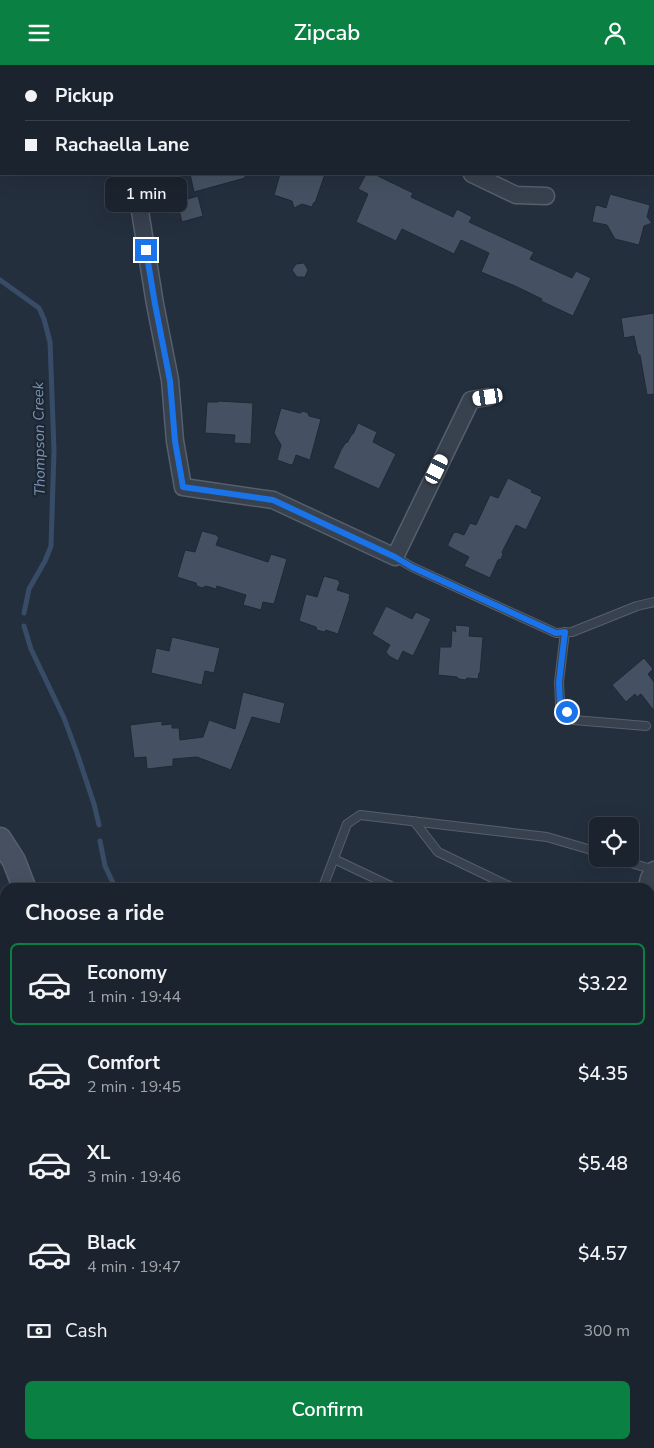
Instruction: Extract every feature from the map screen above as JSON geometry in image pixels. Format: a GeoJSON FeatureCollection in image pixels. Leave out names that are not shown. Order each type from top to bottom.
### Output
{"type":"FeatureCollection","features":[{"type":"Feature","properties":{"kind":"street"},"geometry":{"type":"LineString","coordinates":[[134,175],[155,304],[170,381],[175,441],[183,487],[273,500],[395,557],[470,400],[488,397]]}},
{"type":"Feature","properties":{"kind":"street"},"geometry":{"type":"LineString","coordinates":[[474,175],[516,195],[546,196]]}},
{"type":"Feature","properties":{"kind":"street"},"geometry":{"type":"LineString","coordinates":[[0,839],[14,861],[22,883]]}},
{"type":"Feature","properties":{"kind":"street"},"geometry":{"type":"LineString","coordinates":[[648,883],[654,870]]}},
{"type":"Feature","properties":{"kind":"lane"},"geometry":{"type":"LineString","coordinates":[[395,557],[412,567],[556,633],[572,632],[638,606],[654,603]]}},
{"type":"Feature","properties":{"kind":"lane"},"geometry":{"type":"LineString","coordinates":[[565,632],[559,682],[560,704],[574,721],[646,726]]}},
{"type":"Feature","properties":{"kind":"lane"},"geometry":{"type":"LineString","coordinates":[[325,883],[347,824],[360,815],[547,837],[589,849]]}},
{"type":"Feature","properties":{"kind":"lane"},"geometry":{"type":"LineString","coordinates":[[414,821],[438,852],[503,883]]}},
{"type":"Feature","properties":{"kind":"lane"},"geometry":{"type":"LineString","coordinates":[[334,859],[385,883]]}},
{"type":"Feature","properties":{"kind":"lane"},"geometry":{"type":"LineString","coordinates":[[639,865],[654,870]]}},
{"type":"Feature","properties":{"kind":"building"},"geometry":{"type":"Polygon","coordinates":[[[190,175],[245,175],[245,178],[194,192],[190,175]]]}},
{"type":"Feature","properties":{"kind":"building"},"geometry":{"type":"Polygon","coordinates":[[[280,175],[325,175],[312,207],[302,204],[294,208],[292,201],[274,195],[280,175]]]}},
{"type":"Feature","properties":{"kind":"building"},"geometry":{"type":"Polygon","coordinates":[[[365,175],[376,175],[413,193],[411,197],[453,217],[457,209],[472,217],[469,222],[534,252],[530,259],[572,278],[576,271],[591,278],[573,316],[515,286],[481,272],[489,253],[461,240],[454,254],[402,229],[396,241],[356,222],[368,194],[358,189],[365,175]]]}},
{"type":"Feature","properties":{"kind":"building"},"geometry":{"type":"Polygon","coordinates":[[[610,194],[650,205],[647,217],[652,223],[644,226],[639,245],[615,239],[607,225],[592,222],[595,207],[597,205],[606,208],[610,194]]]}},
{"type":"Feature","properties":{"kind":"building"},"geometry":{"type":"Polygon","coordinates":[[[198,196],[203,216],[182,222],[177,202],[198,196]]]}},
{"type":"Feature","properties":{"kind":"building"},"geometry":{"type":"Polygon","coordinates":[[[304,263],[308,270],[305,277],[297,277],[292,270],[296,264],[304,263]]]}},
{"type":"Feature","properties":{"kind":"building"},"geometry":{"type":"Polygon","coordinates":[[[654,313],[654,394],[647,395],[640,355],[638,355],[634,336],[624,338],[621,318],[654,313]]]}},
{"type":"Feature","properties":{"kind":"building"},"geometry":{"type":"Polygon","coordinates":[[[207,402],[253,403],[251,444],[234,443],[235,435],[205,433],[207,402]]]}},
{"type":"Feature","properties":{"kind":"building"},"geometry":{"type":"Polygon","coordinates":[[[281,408],[300,413],[303,411],[308,413],[309,416],[321,419],[310,460],[296,455],[291,465],[277,460],[281,445],[274,433],[281,408]]]}},
{"type":"Feature","properties":{"kind":"building"},"geometry":{"type":"Polygon","coordinates":[[[358,423],[377,432],[373,442],[396,454],[379,489],[333,468],[341,450],[353,434],[358,423]]]}},
{"type":"Feature","properties":{"kind":"building"},"geometry":{"type":"Polygon","coordinates":[[[508,478],[542,497],[526,530],[516,525],[502,552],[501,559],[498,560],[490,578],[464,566],[469,557],[448,546],[448,544],[454,532],[464,535],[470,523],[476,525],[490,495],[498,498],[508,478]]]}},
{"type":"Feature","properties":{"kind":"building"},"geometry":{"type":"Polygon","coordinates":[[[202,531],[219,537],[216,545],[268,562],[271,554],[287,559],[274,604],[263,602],[261,610],[243,605],[246,595],[217,586],[216,589],[206,586],[202,588],[197,586],[196,583],[177,577],[185,550],[195,552],[202,531]]]}},
{"type":"Feature","properties":{"kind":"building"},"geometry":{"type":"Polygon","coordinates":[[[324,576],[339,580],[337,590],[350,594],[338,634],[326,630],[324,632],[317,630],[316,627],[299,621],[306,594],[317,597],[324,576]]]}},
{"type":"Feature","properties":{"kind":"building"},"geometry":{"type":"Polygon","coordinates":[[[386,606],[412,619],[416,612],[431,619],[413,656],[403,651],[398,661],[386,652],[390,645],[372,634],[386,606]]]}},
{"type":"Feature","properties":{"kind":"building"},"geometry":{"type":"Polygon","coordinates":[[[455,625],[470,627],[469,636],[483,637],[478,679],[467,678],[465,680],[438,675],[440,647],[451,647],[452,630],[456,632],[455,625]]]}},
{"type":"Feature","properties":{"kind":"building"},"geometry":{"type":"Polygon","coordinates":[[[172,637],[220,648],[214,673],[205,671],[202,685],[151,673],[156,648],[169,651],[172,637]]]}},
{"type":"Feature","properties":{"kind":"building"},"geometry":{"type":"Polygon","coordinates":[[[644,658],[653,669],[648,674],[654,682],[654,711],[641,694],[637,697],[635,694],[626,702],[612,685],[644,658]]]}},
{"type":"Feature","properties":{"kind":"building"},"geometry":{"type":"Polygon","coordinates":[[[243,692],[285,703],[280,724],[252,717],[231,770],[197,757],[173,759],[173,766],[147,769],[146,757],[134,758],[130,725],[162,721],[162,725],[172,724],[172,728],[179,728],[180,740],[203,737],[209,720],[235,729],[243,692]]]}},
{"type":"Feature","properties":{"kind":"waterway","name":"Thompson Creek"},"geometry":{"type":"LineString","coordinates":[[0,280],[39,308],[50,342],[54,450],[51,546],[29,589],[24,613]]}},
{"type":"Feature","properties":{"kind":"waterway","name":"Thompson Creek"},"geometry":{"type":"LineString","coordinates":[[24,626],[31,649],[64,718],[94,804],[99,825]]}},
{"type":"Feature","properties":{"kind":"waterway","name":"Thompson Creek"},"geometry":{"type":"LineString","coordinates":[[100,841],[105,866],[113,883]]}},
{"type":"Feature","properties":{"kind":"route"},"geometry":{"type":"LineString","coordinates":[[146,250],[170,381],[175,441],[183,487],[273,500],[528,621],[556,633],[565,632],[559,682],[560,704],[567,712]]}}]}
